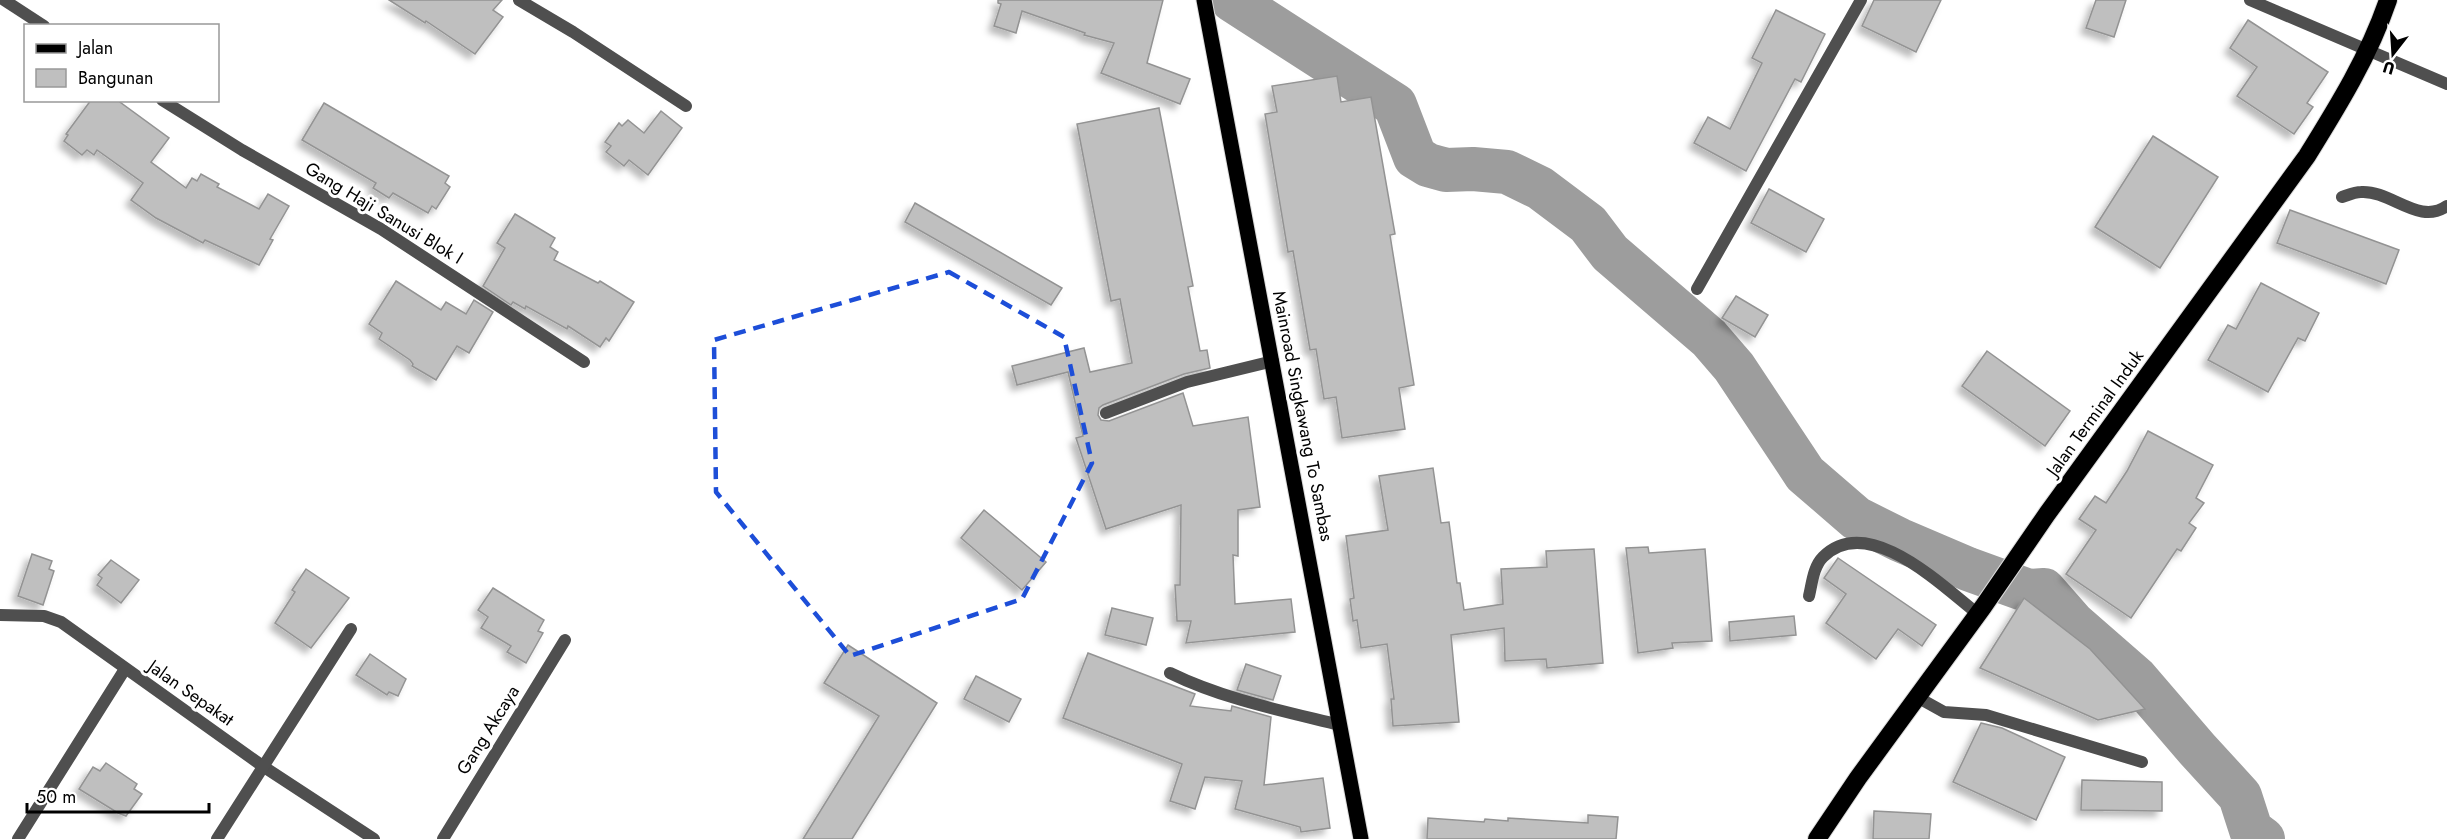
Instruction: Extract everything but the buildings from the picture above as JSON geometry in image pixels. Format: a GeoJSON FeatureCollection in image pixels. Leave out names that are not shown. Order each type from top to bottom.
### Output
{"type":"FeatureCollection","features":[{"type":"Feature","properties":{"kind":"highway","name":"Jalan Terminal Induk"},"geometry":{"type":"LineString","coordinates":[[1817,839],[2307,156],[2338,107],[2370,49],[2388,0]]}},
{"type":"Feature","properties":{"kind":"main road","name":"Mainroad Singkawang To Sambas"},"geometry":{"type":"LineString","coordinates":[[1204,2],[1361,839]]}},
{"type":"Feature","properties":{"kind":"street"},"geometry":{"type":"LineString","coordinates":[[4,0],[41,24]]}},
{"type":"Feature","properties":{"kind":"street"},"geometry":{"type":"LineString","coordinates":[[519,0],[573,32],[686,106]]}},
{"type":"Feature","properties":{"kind":"street"},"geometry":{"type":"LineString","coordinates":[[1698,289],[1861,0]]}},
{"type":"Feature","properties":{"kind":"street"},"geometry":{"type":"LineString","coordinates":[[2250,0],[2370,49],[2447,84]]}},
{"type":"Feature","properties":{"kind":"street","name":"Gang Haji Sanusi Blok I"},"geometry":{"type":"LineString","coordinates":[[165,102],[242,150],[381,228],[584,362]]}},
{"type":"Feature","properties":{"kind":"street"},"geometry":{"type":"LineString","coordinates":[[2342,196],[2362,192],[2382,196],[2424,213],[2438,212],[2447,206]]}},
{"type":"Feature","properties":{"kind":"street"},"geometry":{"type":"LineString","coordinates":[[1106,413],[1187,382],[1273,361]]}},
{"type":"Feature","properties":{"kind":"street"},"geometry":{"type":"LineString","coordinates":[[1809,596],[1814,574],[1822,558],[1839,547],[1858,542],[1878,545],[1899,555],[1981,610]]}},
{"type":"Feature","properties":{"kind":"street"},"geometry":{"type":"LineString","coordinates":[[0,615],[45,616],[61,622],[125,669]]}},
{"type":"Feature","properties":{"kind":"street"},"geometry":{"type":"LineString","coordinates":[[217,839],[351,629]]}},
{"type":"Feature","properties":{"kind":"street","name":"Gang Akcaya"},"geometry":{"type":"LineString","coordinates":[[443,839],[565,640]]}},
{"type":"Feature","properties":{"kind":"street","name":"Jalan Sepakat"},"geometry":{"type":"LineString","coordinates":[[18,839],[125,669],[264,767],[374,839]]}},
{"type":"Feature","properties":{"kind":"street"},"geometry":{"type":"LineString","coordinates":[[1170,673],[1268,707],[1340,725]]}},
{"type":"Feature","properties":{"kind":"street"},"geometry":{"type":"LineString","coordinates":[[1917,697],[1944,712],[1986,715],[2142,762]]}},
{"type":"Feature","properties":{"kind":"highlighted area"},"geometry":{"type":"Polygon","coordinates":[[[949,272],[1064,337],[1092,463],[1022,599],[850,656],[716,492],[714,340],[949,272]]]}},
{"type":"Feature","properties":{"kind":"waterway"},"geometry":{"type":"LineString","coordinates":[[1232,0],[1395,105],[1415,157],[1428,165],[1446,170],[1473,169],[1507,172],[1540,188],[1588,224],[1610,253],[1709,338],[1734,367],[1805,474],[1856,518],[1968,569],[2029,591],[2044,590],[2073,623],[2136,678],[2240,796],[2251,830],[2263,839]]}}]}
